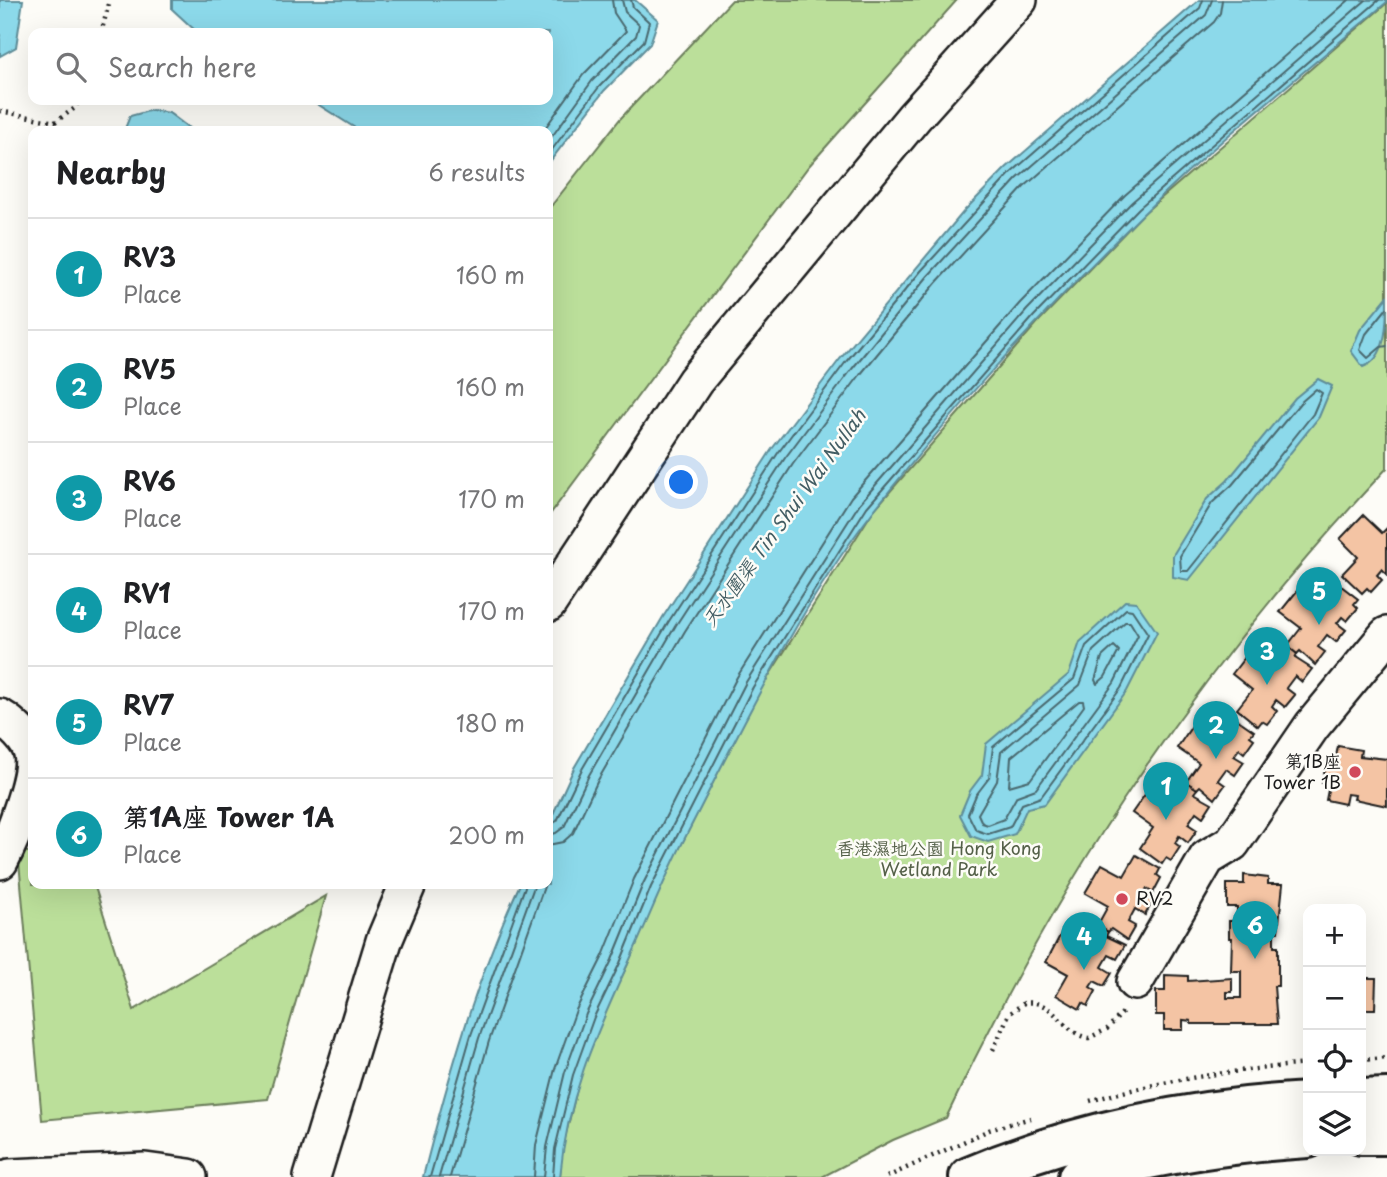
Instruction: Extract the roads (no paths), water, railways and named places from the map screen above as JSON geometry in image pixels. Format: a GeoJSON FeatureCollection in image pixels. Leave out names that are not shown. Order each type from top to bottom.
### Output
{"type":"FeatureCollection","features":[{"type":"Feature","properties":{"kind":"main road"},"geometry":{"type":"LineString","coordinates":[[1366,1099],[1387,1098]]}},
{"type":"Feature","properties":{"kind":"main road"},"geometry":{"type":"LineString","coordinates":[[969,1177],[1045,1149],[1166,1118],[1303,1103]]}},
{"type":"Feature","properties":{"kind":"main road"},"geometry":{"type":"LineString","coordinates":[[1366,1135],[1387,1135]]}},
{"type":"Feature","properties":{"kind":"main road"},"geometry":{"type":"LineString","coordinates":[[1078,1177],[1115,1166],[1193,1150],[1303,1139]]}},
{"type":"Feature","properties":{"kind":"street"},"geometry":{"type":"LineString","coordinates":[[553,596],[695,381],[914,117],[1019,0]]}},
{"type":"Feature","properties":{"kind":"street"},"geometry":{"type":"LineString","coordinates":[[1135,982],[1207,858],[1231,843],[1312,726],[1387,635]]}},
{"type":"Feature","properties":{"kind":"street"},"geometry":{"type":"LineString","coordinates":[[0,717],[20,734],[28,748]]}},
{"type":"Feature","properties":{"kind":"street"},"geometry":{"type":"LineString","coordinates":[[0,861],[15,828],[28,785]]}},
{"type":"Feature","properties":{"kind":"street"},"geometry":{"type":"LineString","coordinates":[[312,1177],[384,941],[406,889]]}},
{"type":"Feature","properties":{"kind":"street"},"geometry":{"type":"LineString","coordinates":[[10,1177],[145,1171],[189,1177]]}},
{"type":"Feature","properties":{"kind":"water"},"geometry":{"type":"Polygon","coordinates":[[[0,0],[23,0],[16,47],[0,56],[0,0]]]}},
{"type":"Feature","properties":{"kind":"water"},"geometry":{"type":"Polygon","coordinates":[[[172,0],[635,0],[658,20],[650,44],[604,91],[553,157],[553,126],[352,126],[319,105],[553,105],[553,28],[193,28],[172,9],[172,0]]]}},
{"type":"Feature","properties":{"kind":"water","name":"天水圍渠 Tin Shui Wai Nullah"},"geometry":{"type":"Polygon","coordinates":[[[1199,0],[1387,0],[1201,160],[1107,250],[970,395],[875,509],[847,547],[774,667],[671,867],[603,1019],[584,1070],[569,1121],[560,1177],[423,1177],[477,991],[518,889],[553,889],[553,814],[574,768],[663,617],[772,449],[840,359],[965,210],[1006,168],[1199,0]]]}},
{"type":"Feature","properties":{"kind":"water"},"geometry":{"type":"Polygon","coordinates":[[[152,110],[169,113],[186,126],[126,126],[130,116],[152,110]]]}},
{"type":"Feature","properties":{"kind":"water"},"geometry":{"type":"Polygon","coordinates":[[[1387,297],[1386,328],[1381,348],[1371,363],[1363,367],[1351,351],[1360,330],[1387,297]]]}},
{"type":"Feature","properties":{"kind":"water"},"geometry":{"type":"Polygon","coordinates":[[[1318,379],[1332,386],[1319,417],[1189,580],[1173,577],[1173,555],[1207,499],[1227,481],[1295,398],[1318,379]]]}},
{"type":"Feature","properties":{"kind":"water"},"geometry":{"type":"Polygon","coordinates":[[[1125,601],[1136,602],[1157,632],[1127,691],[1045,804],[1027,808],[1015,834],[988,842],[971,836],[960,815],[970,791],[982,775],[986,744],[1069,674],[1080,642],[1125,601]]]}},
{"type":"Feature","properties":{"kind":"place","name":"RV7"},"geometry":{"type":"Point","coordinates":[1319,625]}},
{"type":"Feature","properties":{"kind":"place","name":"RV6"},"geometry":{"type":"Point","coordinates":[1267,685]}},
{"type":"Feature","properties":{"kind":"place","name":"RV5"},"geometry":{"type":"Point","coordinates":[1216,759]}},
{"type":"Feature","properties":{"kind":"place","name":"第1B座 Tower 1B"},"geometry":{"type":"Point","coordinates":[1355,772]}},
{"type":"Feature","properties":{"kind":"place","name":"RV3"},"geometry":{"type":"Point","coordinates":[1166,820]}},
{"type":"Feature","properties":{"kind":"place","name":"RV2"},"geometry":{"type":"Point","coordinates":[1122,899]}},
{"type":"Feature","properties":{"kind":"place","name":"第1A座 Tower 1A"},"geometry":{"type":"Point","coordinates":[1255,959]}},
{"type":"Feature","properties":{"kind":"place","name":"RV1"},"geometry":{"type":"Point","coordinates":[1084,970]}},
{"type":"Feature","properties":{"kind":"park label","name":"香港濕地公園 Hong Kong Wetland Park"},"geometry":{"type":"Point","coordinates":[939,859]}}]}
